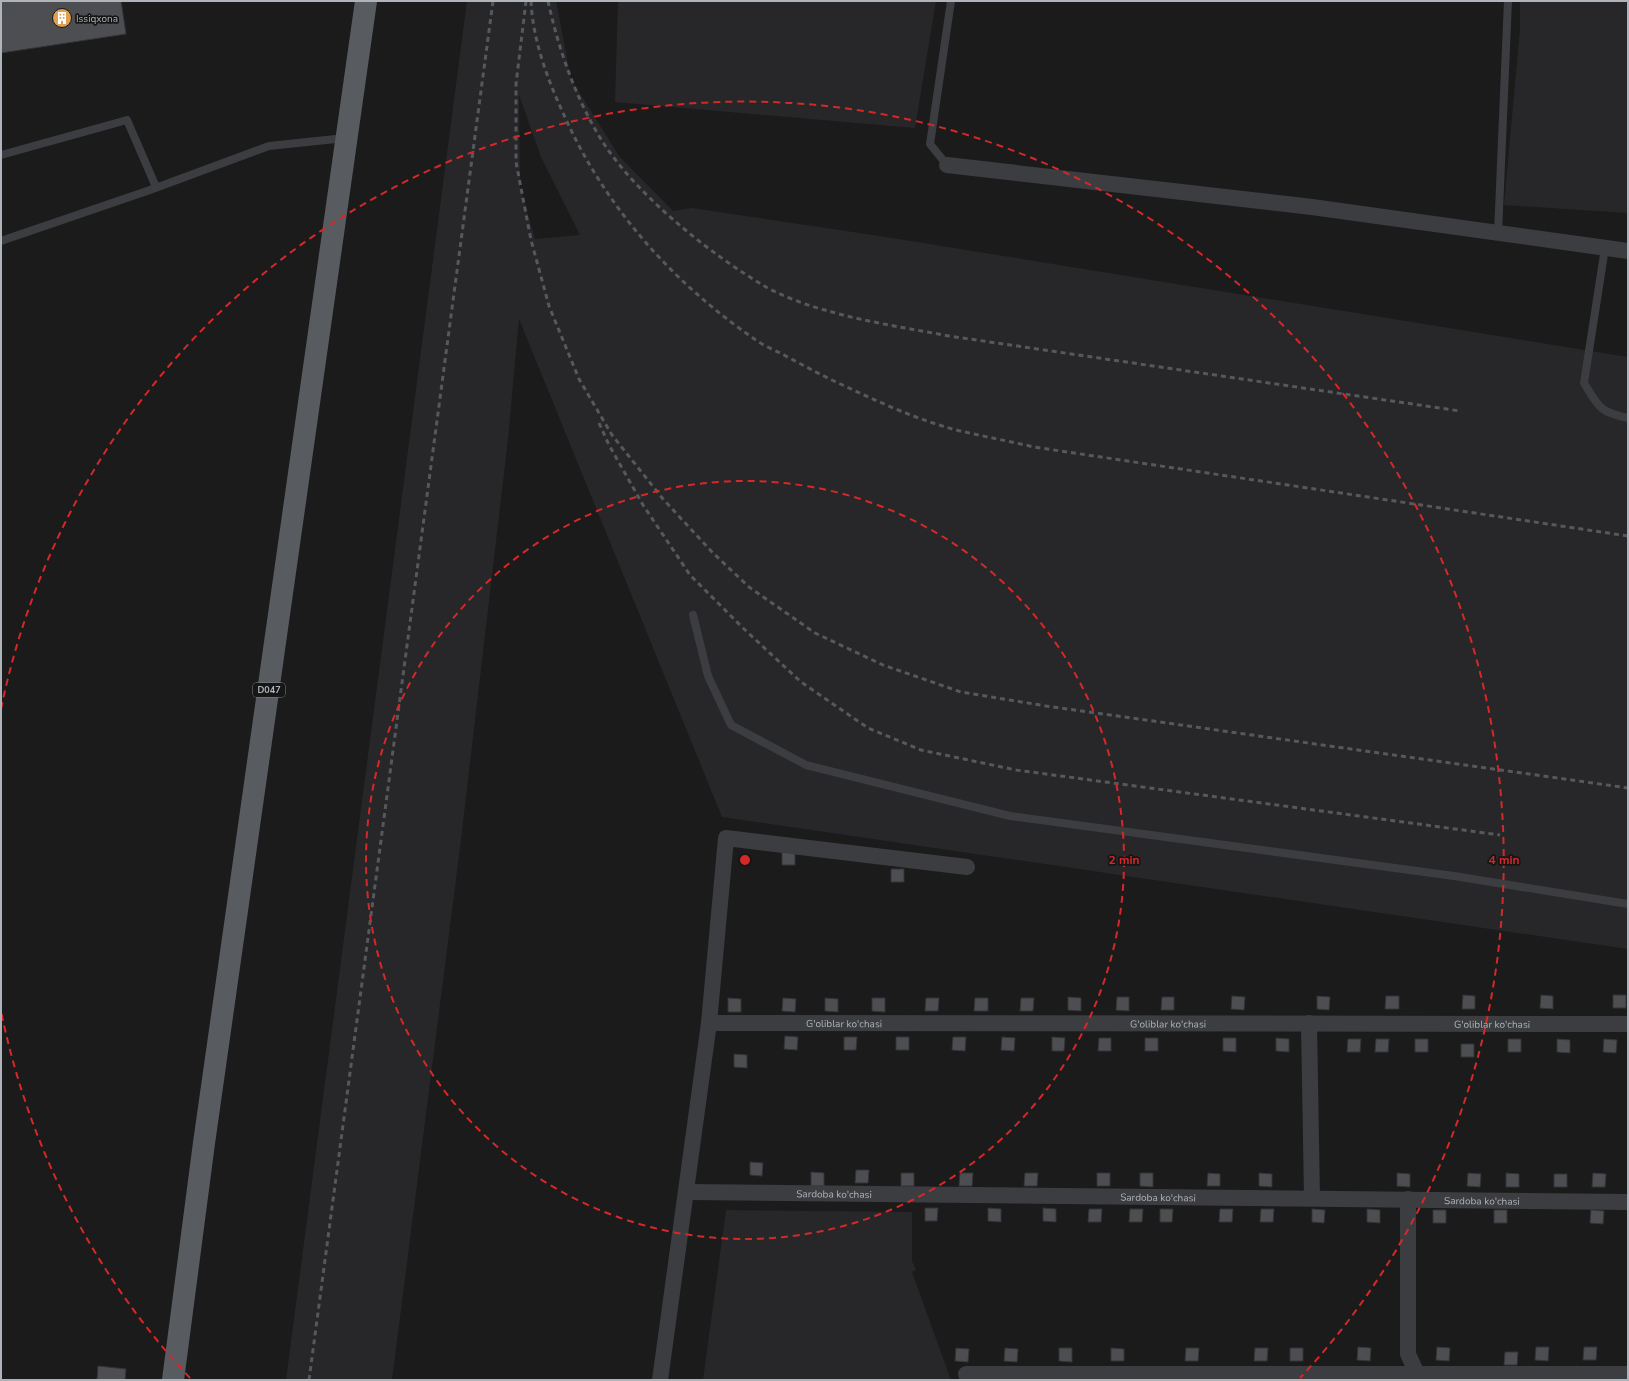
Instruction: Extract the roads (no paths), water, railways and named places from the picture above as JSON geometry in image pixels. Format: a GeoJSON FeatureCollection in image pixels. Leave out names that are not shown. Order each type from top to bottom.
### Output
{"type":"FeatureCollection","features":[{"type":"Feature","properties":{"kind":"main road","name":"D047"},"geometry":{"type":"LineString","coordinates":[[173,1380],[206,1127],[348,138],[366,1]]}},
{"type":"Feature","properties":{"kind":"street"},"geometry":{"type":"LineString","coordinates":[[947,165],[1312,207],[1628,251]]}},
{"type":"Feature","properties":{"kind":"street"},"geometry":{"type":"LineString","coordinates":[[660,1380],[709,1023],[726,838],[967,867]]}},
{"type":"Feature","properties":{"kind":"street","name":"G'oliblar ko'chasi"},"geometry":{"type":"LineString","coordinates":[[709,1023],[1628,1024]]}},
{"type":"Feature","properties":{"kind":"street"},"geometry":{"type":"LineString","coordinates":[[1309,1024],[1312,1198]]}},
{"type":"Feature","properties":{"kind":"street","name":"Sardoba ko'chasi"},"geometry":{"type":"LineString","coordinates":[[687,1192],[1628,1202]]}},
{"type":"Feature","properties":{"kind":"street"},"geometry":{"type":"LineString","coordinates":[[1408,1199],[1408,1354],[1419,1377]]}},
{"type":"Feature","properties":{"kind":"street"},"geometry":{"type":"LineString","coordinates":[[967,1377],[1419,1377],[1628,1374]]}},
{"type":"Feature","properties":{"kind":"lane"},"geometry":{"type":"LineString","coordinates":[[947,165],[930,144],[951,1]]}},
{"type":"Feature","properties":{"kind":"lane"},"geometry":{"type":"LineString","coordinates":[[1498,233],[1508,1]]}},
{"type":"Feature","properties":{"kind":"lane"},"geometry":{"type":"LineString","coordinates":[[1,156],[127,120],[156,187]]}},
{"type":"Feature","properties":{"kind":"lane"},"geometry":{"type":"LineString","coordinates":[[1,241],[269,146],[348,138]]}},
{"type":"Feature","properties":{"kind":"lane"},"geometry":{"type":"LineString","coordinates":[[1606,248],[1584,383],[1599,406],[1609,414],[1628,418]]}},
{"type":"Feature","properties":{"kind":"lane"},"geometry":{"type":"LineString","coordinates":[[693,615],[708,676],[731,724],[806,765],[1010,816],[1454,876],[1628,904]]}},
{"type":"Feature","properties":{"kind":"railway"},"geometry":{"type":"LineString","coordinates":[[309,1380],[493,1]]}},
{"type":"Feature","properties":{"kind":"railway"},"geometry":{"type":"LineString","coordinates":[[526,1],[516,84],[516,162],[531,240],[549,306],[579,379],[612,435],[663,499],[713,553],[749,587],[815,633],[883,665],[961,692],[1046,706],[1628,788]]}},
{"type":"Feature","properties":{"kind":"railway"},"geometry":{"type":"LineString","coordinates":[[531,1],[532,17],[539,50],[556,97],[586,159],[625,218],[672,270],[724,317],[760,343],[833,380],[915,417],[956,430],[1034,447],[1628,536]]}},
{"type":"Feature","properties":{"kind":"railway"},"geometry":{"type":"LineString","coordinates":[[548,1],[557,38],[577,93],[604,144],[619,164],[656,204],[700,241],[744,274],[766,287],[794,300],[855,318],[949,336],[1460,411]]}},
{"type":"Feature","properties":{"kind":"railway"},"geometry":{"type":"LineString","coordinates":[[599,423],[609,445],[643,505],[690,575],[744,629],[801,682],[868,728],[921,750],[1016,770],[1500,835]]}},
{"type":"Feature","properties":{"kind":"place","name":"Issiqxona"},"geometry":{"type":"Point","coordinates":[62,18]}}]}
